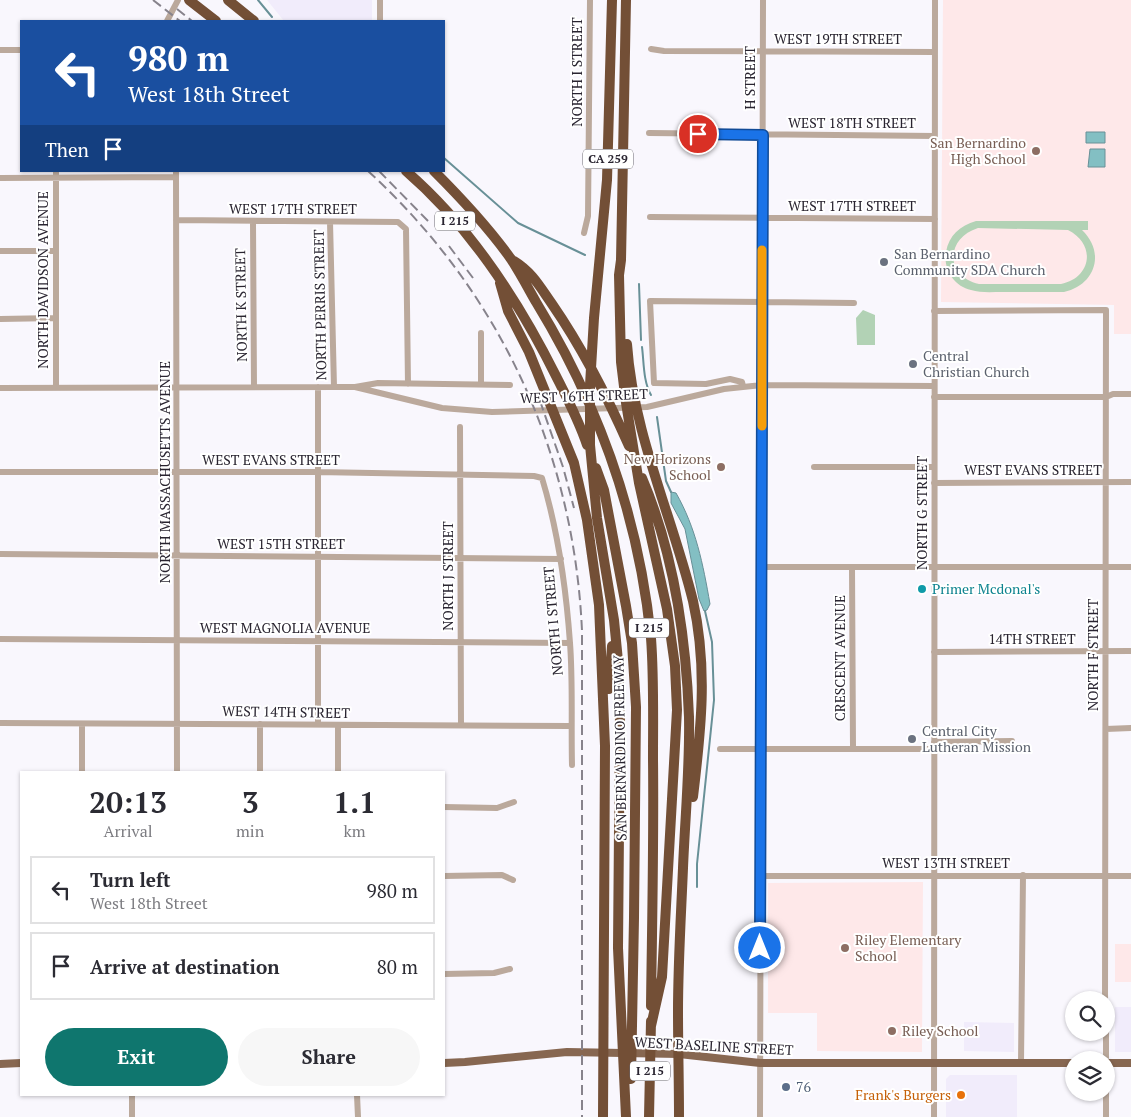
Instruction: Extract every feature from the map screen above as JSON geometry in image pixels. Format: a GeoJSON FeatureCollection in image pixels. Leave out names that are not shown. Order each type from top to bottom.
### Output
{"type":"FeatureCollection","features":[{"type":"Feature","properties":{"kind":"highway"},"geometry":{"type":"LineString","coordinates":[[189,0],[215,20]]}},
{"type":"Feature","properties":{"kind":"highway"},"geometry":{"type":"LineString","coordinates":[[228,0],[253,20]]}},
{"type":"Feature","properties":{"kind":"highway","name":"CA 259"},"geometry":{"type":"LineString","coordinates":[[612,0],[607,180],[594,318],[590,385],[590,444],[597,518],[614,620]]}},
{"type":"Feature","properties":{"kind":"highway","name":"CA 259"},"geometry":{"type":"LineString","coordinates":[[621,260],[626,3]]}},
{"type":"Feature","properties":{"kind":"highway","name":"SAN BERNARDINO FREEWAY"},"geometry":{"type":"LineString","coordinates":[[407,172],[450,215],[481,251],[538,340],[579,422],[604,490],[632,643],[636,707],[634,918],[628,1117]]}},
{"type":"Feature","properties":{"kind":"highway","name":"I 215"},"geometry":{"type":"LineString","coordinates":[[435,172],[466,205],[511,259],[574,368],[606,442],[625,499],[637,547],[651,640],[653,689],[649,1117]]}},
{"type":"Feature","properties":{"kind":"highway"},"geometry":{"type":"LineString","coordinates":[[511,259],[526,269],[573,334],[601,385],[655,508],[678,600],[686,657],[689,719],[687,813],[674,1054],[679,1117]]}},
{"type":"Feature","properties":{"kind":"highway"},"geometry":{"type":"LineString","coordinates":[[621,260],[619,275],[621,353],[626,403],[638,483],[667,609],[675,666],[677,710],[662,977],[651,1026]]}},
{"type":"Feature","properties":{"kind":"highway"},"geometry":{"type":"LineString","coordinates":[[621,260],[624,275],[627,348],[633,392],[642,432],[692,601],[699,634],[703,703],[692,810],[687,813]]}},
{"type":"Feature","properties":{"kind":"highway"},"geometry":{"type":"LineString","coordinates":[[498,276],[508,311],[529,352],[569,449],[582,491],[592,551],[600,617],[604,746],[603,1117]]}},
{"type":"Feature","properties":{"kind":"highway"},"geometry":{"type":"LineString","coordinates":[[604,746],[614,620]]}},
{"type":"Feature","properties":{"kind":"highway"},"geometry":{"type":"LineString","coordinates":[[614,620],[620,712],[618,948],[628,1117]]}},
{"type":"Feature","properties":{"kind":"main road","name":"WEST BASELINE STREET"},"geometry":{"type":"LineString","coordinates":[[445,1063],[567,1052],[674,1054],[760,1063],[1065,1063]]}},
{"type":"Feature","properties":{"kind":"main road"},"geometry":{"type":"LineString","coordinates":[[1115,1062],[1131,1063]]}},
{"type":"Feature","properties":{"kind":"main road"},"geometry":{"type":"LineString","coordinates":[[0,1064],[20,1063]]}},
{"type":"Feature","properties":{"kind":"street"},"geometry":{"type":"LineString","coordinates":[[168,20],[178,0]]}},
{"type":"Feature","properties":{"kind":"street"},"geometry":{"type":"LineString","coordinates":[[380,0],[380,20]]}},
{"type":"Feature","properties":{"kind":"street","name":"NORTH I STREET"},"geometry":{"type":"LineString","coordinates":[[584,233],[588,216],[590,0]]}},
{"type":"Feature","properties":{"kind":"street","name":"H STREET"},"geometry":{"type":"LineString","coordinates":[[760,1117],[763,0]]}},
{"type":"Feature","properties":{"kind":"street","name":"NORTH G STREET"},"geometry":{"type":"LineString","coordinates":[[934,1117],[935,0]]}},
{"type":"Feature","properties":{"kind":"street","name":"WEST 19TH STREET"},"geometry":{"type":"LineString","coordinates":[[650,49],[664,51],[935,52]]}},
{"type":"Feature","properties":{"kind":"street"},"geometry":{"type":"LineString","coordinates":[[0,50],[20,50]]}},
{"type":"Feature","properties":{"kind":"street","name":"WEST 18TH STREET"},"geometry":{"type":"LineString","coordinates":[[649,134],[935,136]]}},
{"type":"Feature","properties":{"kind":"street"},"geometry":{"type":"LineString","coordinates":[[0,178],[56,174],[176,174]]}},
{"type":"Feature","properties":{"kind":"street","name":"NORTH DAVIDSON AVENUE"},"geometry":{"type":"LineString","coordinates":[[56,174],[56,388]]}},
{"type":"Feature","properties":{"kind":"street","name":"NORTH MASSACHUSETTS AVENUE"},"geometry":{"type":"LineString","coordinates":[[176,174],[178,771]]}},
{"type":"Feature","properties":{"kind":"street","name":"WEST 17TH STREET"},"geometry":{"type":"LineString","coordinates":[[650,217],[934,219]]}},
{"type":"Feature","properties":{"kind":"street","name":"WEST 17TH STREET"},"geometry":{"type":"LineString","coordinates":[[176,220],[398,222],[406,229],[408,384]]}},
{"type":"Feature","properties":{"kind":"street","name":"NORTH K STREET"},"geometry":{"type":"LineString","coordinates":[[253,222],[254,388]]}},
{"type":"Feature","properties":{"kind":"street","name":"NORTH PERRIS STREET"},"geometry":{"type":"LineString","coordinates":[[330,222],[334,387]]}},
{"type":"Feature","properties":{"kind":"street"},"geometry":{"type":"LineString","coordinates":[[0,251],[56,251]]}},
{"type":"Feature","properties":{"kind":"street"},"geometry":{"type":"LineString","coordinates":[[743,386],[740,381],[730,379],[706,384],[654,383],[650,301],[854,303]]}},
{"type":"Feature","properties":{"kind":"street","name":"NORTH F STREET"},"geometry":{"type":"LineString","coordinates":[[934,310],[1106,310],[1106,991]]}},
{"type":"Feature","properties":{"kind":"street"},"geometry":{"type":"LineString","coordinates":[[0,318],[56,318]]}},
{"type":"Feature","properties":{"kind":"street"},"geometry":{"type":"LineString","coordinates":[[481,333],[482,384]]}},
{"type":"Feature","properties":{"kind":"street","name":"WEST 16TH STREET"},"geometry":{"type":"LineString","coordinates":[[0,388],[177,386],[254,388],[355,387],[378,384],[510,385]]}},
{"type":"Feature","properties":{"kind":"street","name":"WEST 16TH STREET"},"geometry":{"type":"LineString","coordinates":[[355,387],[442,408],[492,412],[634,408],[743,386],[934,386]]}},
{"type":"Feature","properties":{"kind":"street","name":"NORTH PERRIS STREET"},"geometry":{"type":"LineString","coordinates":[[318,387],[318,724]]}},
{"type":"Feature","properties":{"kind":"street"},"geometry":{"type":"LineString","coordinates":[[934,397],[1106,397],[1113,394],[1131,394]]}},
{"type":"Feature","properties":{"kind":"street","name":"NORTH J STREET"},"geometry":{"type":"LineString","coordinates":[[460,427],[461,725]]}},
{"type":"Feature","properties":{"kind":"street"},"geometry":{"type":"LineString","coordinates":[[814,467],[934,467]]}},
{"type":"Feature","properties":{"kind":"street","name":"WEST EVANS STREET"},"geometry":{"type":"LineString","coordinates":[[0,472],[317,472],[460,474],[534,476],[542,478]]}},
{"type":"Feature","properties":{"kind":"street","name":"NORTH I STREET"},"geometry":{"type":"LineString","coordinates":[[542,478],[552,514],[561,559],[570,643],[572,765]]}},
{"type":"Feature","properties":{"kind":"street","name":"WEST EVANS STREET"},"geometry":{"type":"LineString","coordinates":[[934,483],[1131,482]]}},
{"type":"Feature","properties":{"kind":"street","name":"WEST 15TH STREET"},"geometry":{"type":"LineString","coordinates":[[0,554],[561,559]]}},
{"type":"Feature","properties":{"kind":"street","name":"CRESCENT AVENUE"},"geometry":{"type":"LineString","coordinates":[[852,566],[853,749]]}},
{"type":"Feature","properties":{"kind":"street"},"geometry":{"type":"LineString","coordinates":[[761,567],[1131,567]]}},
{"type":"Feature","properties":{"kind":"street","name":"WEST MAGNOLIA AVENUE"},"geometry":{"type":"LineString","coordinates":[[0,639],[570,643]]}},
{"type":"Feature","properties":{"kind":"street","name":"14TH STREET"},"geometry":{"type":"LineString","coordinates":[[934,652],[1131,651]]}},
{"type":"Feature","properties":{"kind":"street","name":"WEST 14TH STREET"},"geometry":{"type":"LineString","coordinates":[[0,723],[572,726]]}},
{"type":"Feature","properties":{"kind":"street"},"geometry":{"type":"LineString","coordinates":[[82,724],[82,771]]}},
{"type":"Feature","properties":{"kind":"street"},"geometry":{"type":"LineString","coordinates":[[260,724],[260,771]]}},
{"type":"Feature","properties":{"kind":"street"},"geometry":{"type":"LineString","coordinates":[[338,726],[338,771]]}},
{"type":"Feature","properties":{"kind":"street"},"geometry":{"type":"LineString","coordinates":[[1106,729],[1131,728]]}},
{"type":"Feature","properties":{"kind":"street"},"geometry":{"type":"LineString","coordinates":[[720,749],[853,749],[1012,741]]}},
{"type":"Feature","properties":{"kind":"street"},"geometry":{"type":"LineString","coordinates":[[445,807],[497,808],[514,802]]}},
{"type":"Feature","properties":{"kind":"street"},"geometry":{"type":"LineString","coordinates":[[445,876],[502,875],[513,880]]}},
{"type":"Feature","properties":{"kind":"street","name":"WEST 13TH STREET"},"geometry":{"type":"LineString","coordinates":[[760,876],[1131,876]]}},
{"type":"Feature","properties":{"kind":"street"},"geometry":{"type":"LineString","coordinates":[[1021,1063],[1023,876]]}},
{"type":"Feature","properties":{"kind":"street"},"geometry":{"type":"LineString","coordinates":[[445,974],[494,973],[510,970]]}},
{"type":"Feature","properties":{"kind":"street"},"geometry":{"type":"LineString","coordinates":[[132,1096],[132,1117]]}},
{"type":"Feature","properties":{"kind":"street"},"geometry":{"type":"LineString","coordinates":[[357,1096],[358,1117]]}},
{"type":"Feature","properties":{"kind":"street"},"geometry":{"type":"LineString","coordinates":[[1106,1101],[1106,1117]]}},
{"type":"Feature","properties":{"kind":"shaded area"},"geometry":{"type":"Polygon","coordinates":[[[267,0],[372,0],[372,20],[283,20],[267,0]]]}},
{"type":"Feature","properties":{"kind":"shaded area","name":"San Bernardino High School"},"geometry":{"type":"Polygon","coordinates":[[[943,0],[1131,0],[1131,334],[1114,334],[1114,305],[941,302],[943,0]]]}},
{"type":"Feature","properties":{"kind":"shaded area","name":"Riley Elementary School"},"geometry":{"type":"Polygon","coordinates":[[[923,882],[922,1052],[817,1051],[817,1013],[768,1013],[768,883],[923,882]]]}},
{"type":"Feature","properties":{"kind":"shaded area"},"geometry":{"type":"Polygon","coordinates":[[[1115,944],[1131,944],[1131,982],[1115,982],[1115,944]]]}},
{"type":"Feature","properties":{"kind":"shaded area"},"geometry":{"type":"Polygon","coordinates":[[[1115,1007],[1131,1007],[1131,1052],[1115,1052],[1115,1007]]]}},
{"type":"Feature","properties":{"kind":"shaded area"},"geometry":{"type":"Polygon","coordinates":[[[964,1022],[1014,1023],[1014,1052],[964,1051],[964,1022]]]}},
{"type":"Feature","properties":{"kind":"shaded area"},"geometry":{"type":"Polygon","coordinates":[[[950,1075],[1017,1075],[1017,1117],[946,1117],[946,1079],[950,1075]]]}},
{"type":"Feature","properties":{"kind":"green space"},"geometry":{"type":"Polygon","coordinates":[[[976,221],[1088,221],[1088,230],[1082,230],[1094,248],[1094,267],[1083,283],[1064,292],[986,292],[965,288],[951,276],[946,265],[946,252],[947,246],[956,232],[976,221]],[[978,228],[967,233],[955,248],[953,257],[955,265],[968,280],[979,284],[1061,284],[1071,281],[1079,275],[1087,260],[1083,244],[1077,236],[1068,230],[978,228]]]}},
{"type":"Feature","properties":{"kind":"green space"},"geometry":{"type":"Polygon","coordinates":[[[863,310],[875,315],[875,345],[857,345],[856,318],[863,310]]]}},
{"type":"Feature","properties":{"kind":"water"},"geometry":{"type":"Polygon","coordinates":[[[1086,132],[1105,132],[1105,143],[1086,143],[1086,132]]]}},
{"type":"Feature","properties":{"kind":"water"},"geometry":{"type":"Polygon","coordinates":[[[1090,149],[1105,149],[1105,167],[1088,167],[1090,149]]]}},
{"type":"Feature","properties":{"kind":"water"},"geometry":{"type":"Polygon","coordinates":[[[671,492],[676,493],[683,506],[698,547],[710,604],[707,610],[704,611],[699,599],[685,529],[671,503],[671,492]]]}},
{"type":"Feature","properties":{"kind":"waterway"},"geometry":{"type":"LineString","coordinates":[[258,0],[272,17]]}},
{"type":"Feature","properties":{"kind":"waterway"},"geometry":{"type":"LineString","coordinates":[[445,159],[518,223],[585,255]]}},
{"type":"Feature","properties":{"kind":"waterway"},"geometry":{"type":"LineString","coordinates":[[639,284],[641,340]]}},
{"type":"Feature","properties":{"kind":"waterway"},"geometry":{"type":"LineString","coordinates":[[642,347],[645,378],[651,395]]}},
{"type":"Feature","properties":{"kind":"waterway"},"geometry":{"type":"LineString","coordinates":[[657,417],[666,481],[671,492]]}},
{"type":"Feature","properties":{"kind":"waterway"},"geometry":{"type":"LineString","coordinates":[[697,887],[697,864],[714,700],[712,642],[705,611]]}},
{"type":"Feature","properties":{"kind":"railway"},"geometry":{"type":"LineString","coordinates":[[153,0],[179,20]]}},
{"type":"Feature","properties":{"kind":"railway"},"geometry":{"type":"LineString","coordinates":[[177,9],[191,20]]}},
{"type":"Feature","properties":{"kind":"railway"},"geometry":{"type":"LineString","coordinates":[[369,172],[415,218],[456,269],[492,323],[522,379],[546,439],[564,501],[576,565],[582,631],[582,1117]]}},
{"type":"Feature","properties":{"kind":"railway"},"geometry":{"type":"LineString","coordinates":[[380,172],[430,223]]}},
{"type":"Feature","properties":{"kind":"railway"},"geometry":{"type":"LineString","coordinates":[[449,246],[473,278]]}},
{"type":"Feature","properties":{"kind":"railway"},"geometry":{"type":"LineString","coordinates":[[540,401],[563,467],[574,508]]}},
{"type":"Feature","properties":{"kind":"slow traffic"},"geometry":{"type":"LineString","coordinates":[[762,250],[762,426]]}},
{"type":"Feature","properties":{"kind":"place","name":"San Bernardino High School"},"geometry":{"type":"Point","coordinates":[1036,151]}},
{"type":"Feature","properties":{"kind":"place","name":"San Bernardino Community SDA Church"},"geometry":{"type":"Point","coordinates":[884,262]}},
{"type":"Feature","properties":{"kind":"place","name":"Central Christian Church"},"geometry":{"type":"Point","coordinates":[913,364]}},
{"type":"Feature","properties":{"kind":"place","name":"New Horizons School"},"geometry":{"type":"Point","coordinates":[721,467]}},
{"type":"Feature","properties":{"kind":"place","name":"Primer Mcdonal's"},"geometry":{"type":"Point","coordinates":[922,589]}},
{"type":"Feature","properties":{"kind":"place","name":"Central City Lutheran Mission"},"geometry":{"type":"Point","coordinates":[912,739]}},
{"type":"Feature","properties":{"kind":"place","name":"Riley Elementary School"},"geometry":{"type":"Point","coordinates":[845,948]}},
{"type":"Feature","properties":{"kind":"place","name":"Riley School"},"geometry":{"type":"Point","coordinates":[892,1031]}},
{"type":"Feature","properties":{"kind":"place","name":"76"},"geometry":{"type":"Point","coordinates":[786,1087]}},
{"type":"Feature","properties":{"kind":"place","name":"Frank's Burgers"},"geometry":{"type":"Point","coordinates":[961,1095]}},
{"type":"Feature","properties":{"kind":"route"},"geometry":{"type":"LineString","coordinates":[[698,134],[763,135],[760,948]]}}]}
